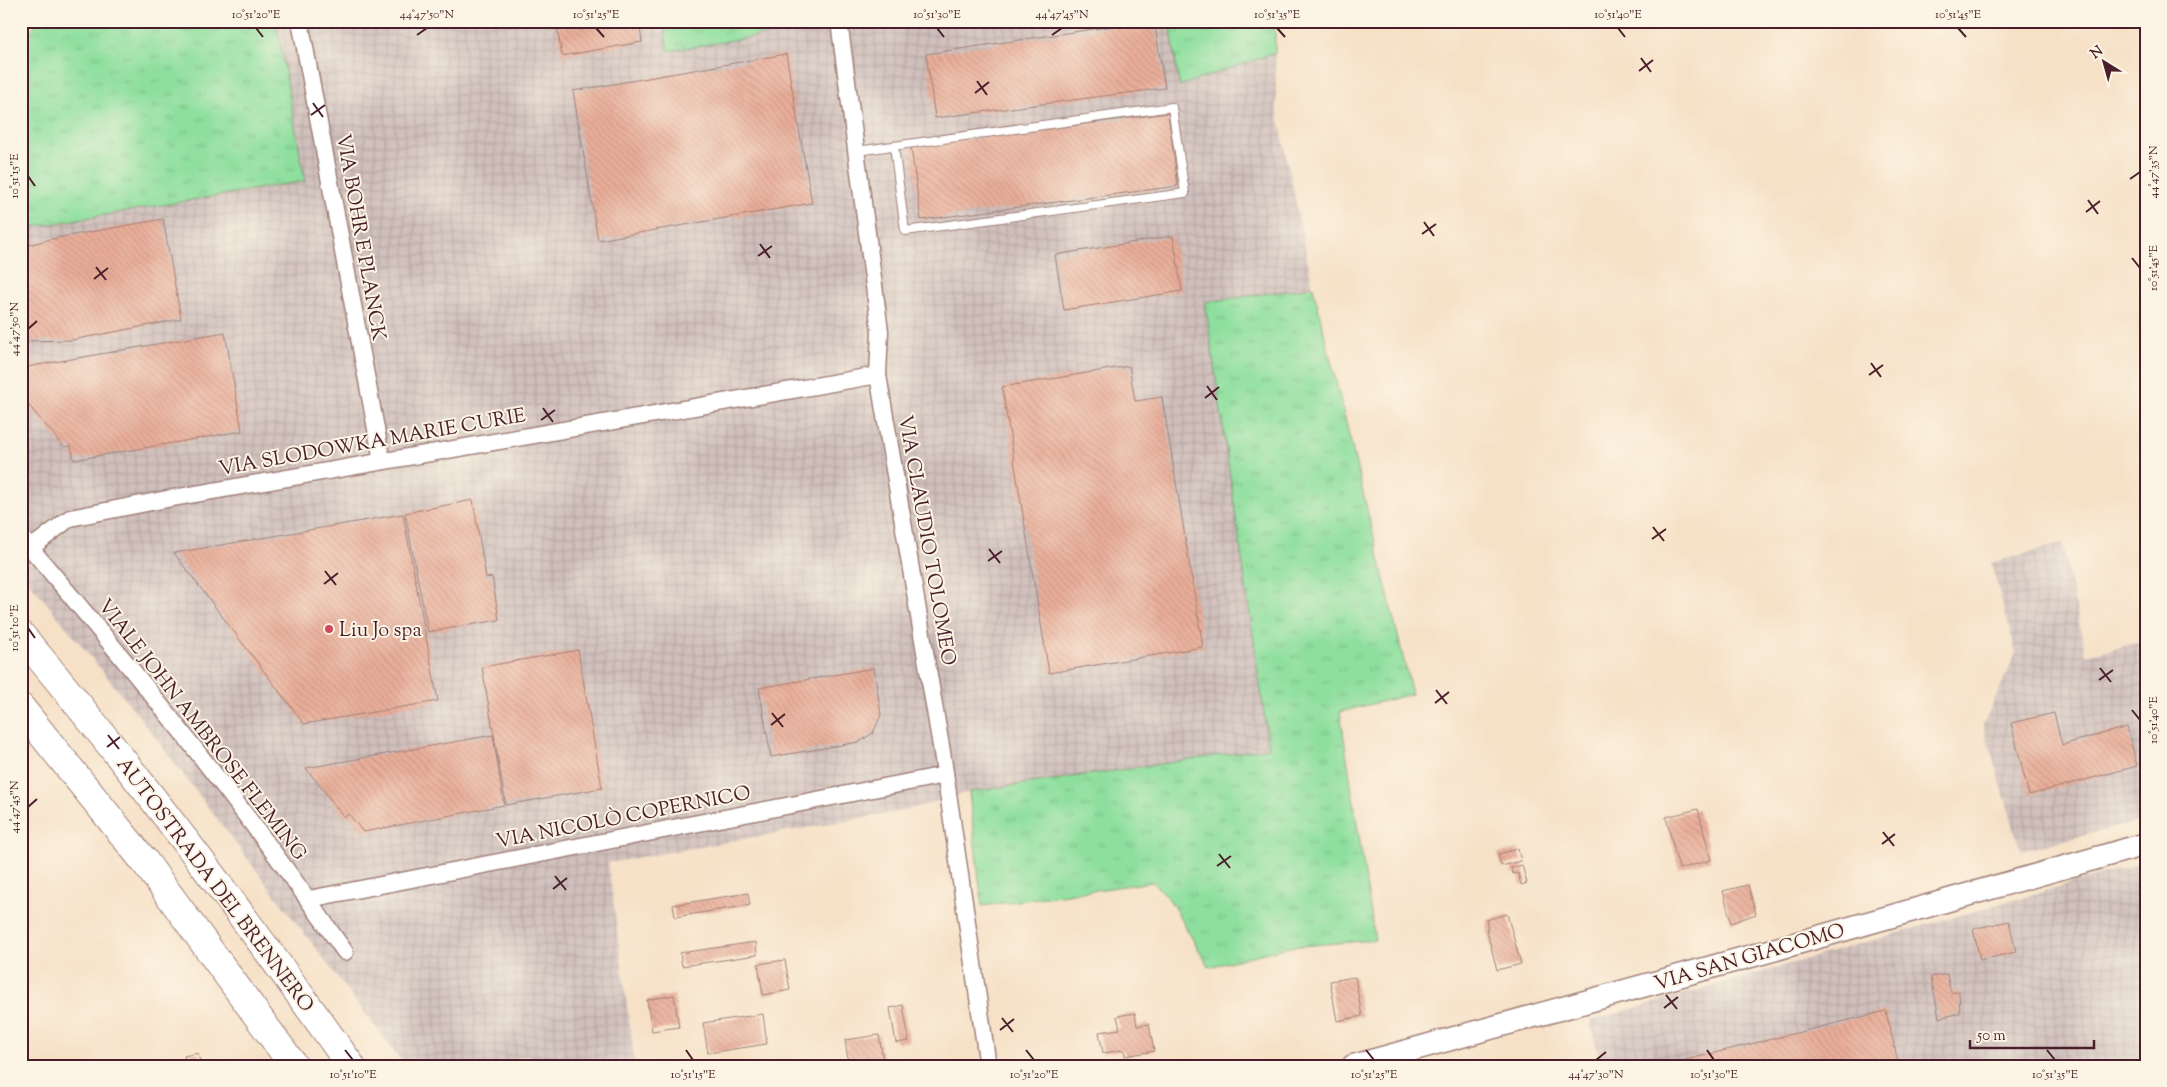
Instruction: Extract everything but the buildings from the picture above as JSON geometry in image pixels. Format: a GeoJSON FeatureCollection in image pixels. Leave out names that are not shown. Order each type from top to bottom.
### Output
{"type":"FeatureCollection","features":[{"type":"Feature","properties":{"kind":"highway","name":"AUTOSTRADA DEL BRENNERO"},"geometry":{"type":"LineString","coordinates":[[21,635],[177,829],[270,953],[351,1066]]}},
{"type":"Feature","properties":{"kind":"highway"},"geometry":{"type":"LineString","coordinates":[[21,708],[145,862],[294,1066]]}},
{"type":"Feature","properties":{"kind":"street","name":"VIA BOHR E PLANCK"},"geometry":{"type":"LineString","coordinates":[[300,21],[382,461]]}},
{"type":"Feature","properties":{"kind":"street","name":"VIA CLAUDIO TOLOMEO"},"geometry":{"type":"LineString","coordinates":[[839,21],[880,331],[878,375],[945,775],[988,1066]]}},
{"type":"Feature","properties":{"kind":"street","name":"VIA SLODOWKA MARIE CURIE"},"geometry":{"type":"LineString","coordinates":[[26,543],[70,518],[167,498],[878,375]]}},
{"type":"Feature","properties":{"kind":"street","name":"VIALE JOHN AMBROSE FLEMING"},"geometry":{"type":"LineString","coordinates":[[26,543],[155,700],[270,846],[345,952]]}},
{"type":"Feature","properties":{"kind":"street","name":"VIA NICOLÒ COPERNICO"},"geometry":{"type":"LineString","coordinates":[[309,899],[945,775]]}},
{"type":"Feature","properties":{"kind":"street","name":"VIA SAN GIACOMO"},"geometry":{"type":"LineString","coordinates":[[1353,1066],[2146,844]]}},
{"type":"Feature","properties":{"kind":"lane"},"geometry":{"type":"LineString","coordinates":[[857,151],[1172,106],[1185,193],[905,232],[894,146]]}},
{"type":"Feature","properties":{"kind":"shaded area"},"geometry":{"type":"Polygon","coordinates":[[[276,21],[663,21],[668,51],[846,21],[1170,21],[1179,86],[1275,53],[1276,105],[1313,287],[1205,302],[1269,748],[969,792],[907,810],[608,863],[635,1064],[524,1056],[498,1066],[405,1066],[135,711],[21,572],[21,229],[305,181],[276,21]]]}},
{"type":"Feature","properties":{"kind":"shaded area"},"geometry":{"type":"Polygon","coordinates":[[[2062,543],[2086,655],[2146,641],[2146,820],[2021,851],[1983,725],[2016,653],[1991,563],[2062,543]]]}},
{"type":"Feature","properties":{"kind":"shaded area"},"geometry":{"type":"Polygon","coordinates":[[[2146,862],[2146,1066],[1601,1066],[1590,1021],[2146,862]]]}},
{"type":"Feature","properties":{"kind":"green space"},"geometry":{"type":"Polygon","coordinates":[[[39,21],[276,21],[305,181],[21,229],[21,41],[39,21]]]}},
{"type":"Feature","properties":{"kind":"green space"},"geometry":{"type":"Polygon","coordinates":[[[663,21],[813,21],[813,27],[668,51],[663,21]]]}},
{"type":"Feature","properties":{"kind":"green space"},"geometry":{"type":"Polygon","coordinates":[[[1170,21],[1275,21],[1275,53],[1179,86],[1170,21]]]}},
{"type":"Feature","properties":{"kind":"green space"},"geometry":{"type":"Polygon","coordinates":[[[1313,287],[1412,694],[1340,712],[1375,940],[1288,947],[1209,967],[1171,902],[1153,882],[982,906],[969,792],[1269,748],[1205,302],[1313,287]]]}},
{"type":"Feature","properties":{"kind":"place","name":"Liu Jo spa"},"geometry":{"type":"Point","coordinates":[329,629]}}]}
